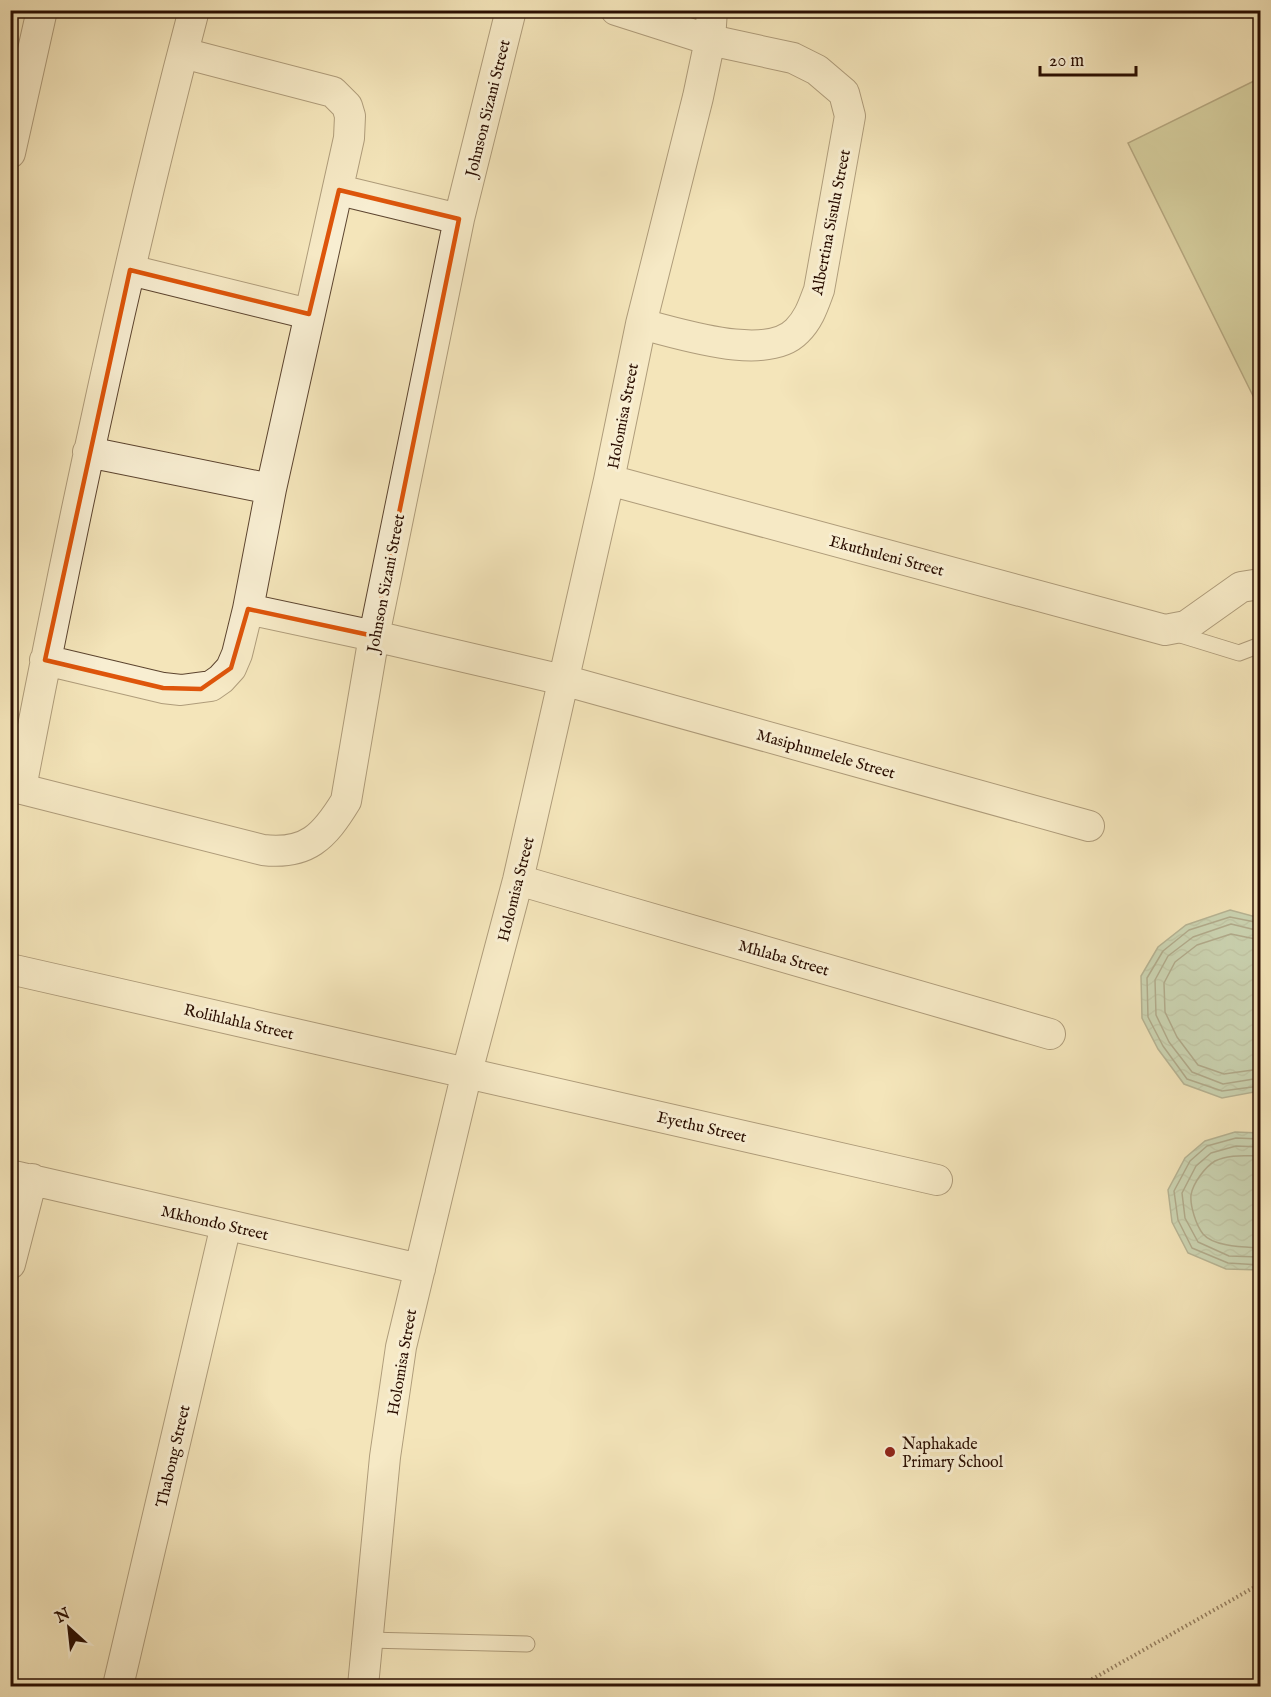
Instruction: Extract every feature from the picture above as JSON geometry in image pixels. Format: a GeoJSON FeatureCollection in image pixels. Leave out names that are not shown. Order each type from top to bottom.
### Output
{"type":"FeatureCollection","features":[{"type":"Feature","properties":{"kind":"street"},"geometry":{"type":"LineString","coordinates":[[10,153],[42,10]]}},
{"type":"Feature","properties":{"kind":"street"},"geometry":{"type":"LineString","coordinates":[[16,787],[88,452],[194,10]]}},
{"type":"Feature","properties":{"kind":"street","name":"Johnson Sizani Street"},"geometry":{"type":"LineString","coordinates":[[16,787],[263,850],[280,852],[299,849],[309,844],[333,823],[346,801],[374,636],[459,219],[511,10]]}},
{"type":"Feature","properties":{"kind":"street","name":"Albertina Sisulu Street"},"geometry":{"type":"LineString","coordinates":[[616,10],[710,40],[793,58],[817,70],[844,93],[850,116],[819,290],[810,315],[795,333],[778,342],[753,346],[730,345],[641,324]]}},
{"type":"Feature","properties":{"kind":"street","name":"Holomisa Street"},"geometry":{"type":"LineString","coordinates":[[363,1686],[386,1446],[401,1347],[467,1072],[518,880],[609,480],[641,324],[698,97],[710,40],[712,10]]}},
{"type":"Feature","properties":{"kind":"street"},"geometry":{"type":"LineString","coordinates":[[45,660],[163,688],[201,689],[216,683],[231,669],[248,609],[309,314],[339,190],[349,138],[350,116],[347,106],[333,92],[183,53]]}},
{"type":"Feature","properties":{"kind":"street"},"geometry":{"type":"LineString","coordinates":[[339,190],[459,219]]}},
{"type":"Feature","properties":{"kind":"street"},"geometry":{"type":"LineString","coordinates":[[130,270],[309,314]]}},
{"type":"Feature","properties":{"kind":"street"},"geometry":{"type":"LineString","coordinates":[[88,452],[271,489]]}},
{"type":"Feature","properties":{"kind":"street","name":"Ekuthuleni Street"},"geometry":{"type":"LineString","coordinates":[[609,480],[1165,630]]}},
{"type":"Feature","properties":{"kind":"street"},"geometry":{"type":"LineString","coordinates":[[1165,630],[1186,626],[1241,587],[1260,584]]}},
{"type":"Feature","properties":{"kind":"street","name":"Masiphumelele Street"},"geometry":{"type":"LineString","coordinates":[[248,609],[563,680],[1089,826]]}},
{"type":"Feature","properties":{"kind":"street","name":"Mhlaba Street"},"geometry":{"type":"LineString","coordinates":[[518,880],[1050,1034]]}},
{"type":"Feature","properties":{"kind":"street","name":"Rolihlahla Street"},"geometry":{"type":"LineString","coordinates":[[10,969],[467,1072]]}},
{"type":"Feature","properties":{"kind":"street","name":"Eyethu Street"},"geometry":{"type":"LineString","coordinates":[[467,1072],[937,1180]]}},
{"type":"Feature","properties":{"kind":"street"},"geometry":{"type":"LineString","coordinates":[[10,1264],[21,1177]]}},
{"type":"Feature","properties":{"kind":"street","name":"Mkhondo Street"},"geometry":{"type":"LineString","coordinates":[[21,1177],[420,1269]]}},
{"type":"Feature","properties":{"kind":"street","name":"Thabong Street"},"geometry":{"type":"LineString","coordinates":[[118,1686],[226,1225]]}},
{"type":"Feature","properties":{"kind":"lane"},"geometry":{"type":"LineString","coordinates":[[1165,630],[1239,653],[1260,645]]}},
{"type":"Feature","properties":{"kind":"lane"},"geometry":{"type":"LineString","coordinates":[[368,1640],[527,1644]]}},
{"type":"Feature","properties":{"kind":"path"},"geometry":{"type":"LineString","coordinates":[[1080,1686],[1260,1584]]}},
{"type":"Feature","properties":{"kind":"highlighted area"},"geometry":{"type":"Polygon","coordinates":[[[339,190],[459,219],[374,636],[248,609],[231,668],[201,689],[163,688],[45,660],[130,270],[309,314],[339,190]]]}},
{"type":"Feature","properties":{"kind":"shaded area"},"geometry":{"type":"Polygon","coordinates":[[[1260,78],[1260,410],[1128,143],[1260,78]]]}},
{"type":"Feature","properties":{"kind":"water"},"geometry":{"type":"Polygon","coordinates":[[[1230,910],[1260,918],[1260,1091],[1222,1098],[1184,1084],[1158,1049],[1142,1018],[1141,976],[1158,947],[1186,925],[1230,910]]]}},
{"type":"Feature","properties":{"kind":"water"},"geometry":{"type":"Polygon","coordinates":[[[1235,1132],[1260,1133],[1260,1270],[1226,1269],[1188,1253],[1172,1222],[1168,1190],[1185,1158],[1205,1141],[1235,1132]]]}},
{"type":"Feature","properties":{"kind":"place","name":"Naphakade Primary School"},"geometry":{"type":"Point","coordinates":[890,1452]}}]}
